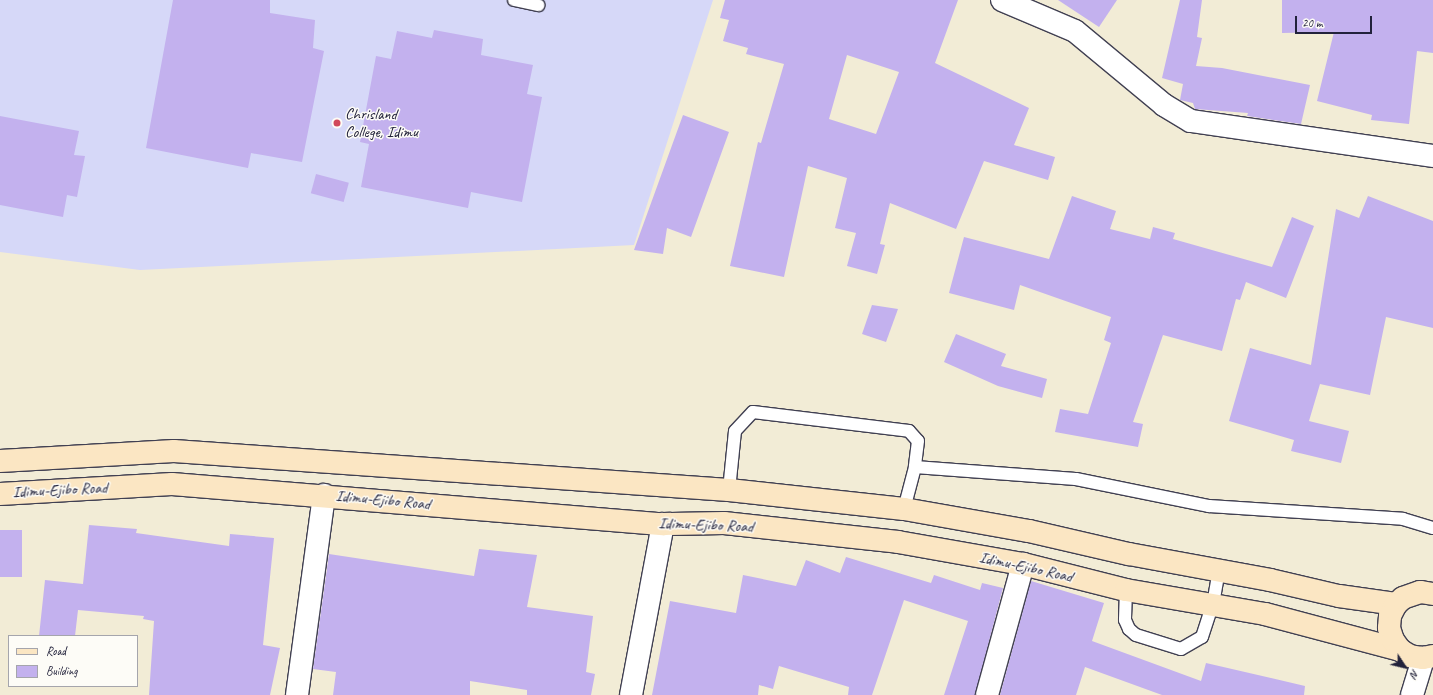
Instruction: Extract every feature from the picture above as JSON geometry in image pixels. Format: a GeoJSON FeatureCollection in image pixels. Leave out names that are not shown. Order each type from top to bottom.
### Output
{"type":"FeatureCollection","features":[{"type":"Feature","properties":{"kind":"main road","name":"Idimu-Ejibo Road"},"geometry":{"type":"LineString","coordinates":[[0,461],[174,451],[729,490],[904,509],[1029,531],[1129,554],[1339,596],[1396,604]]}},
{"type":"Feature","properties":{"kind":"main road","name":"Idimu-Ejibo Road"},"geometry":{"type":"LineString","coordinates":[[0,494],[172,484],[324,495],[663,524],[724,523],[890,541],[1023,564],[1126,590],[1265,614],[1400,650],[1410,656],[1428,657]]}},
{"type":"Feature","properties":{"kind":"main road"},"geometry":{"type":"LineString","coordinates":[[1400,650],[1393,640],[1389,628],[1390,616],[1396,604],[1411,594],[1432,592]]}},
{"type":"Feature","properties":{"kind":"street"},"geometry":{"type":"LineString","coordinates":[[1002,0],[1075,31],[1164,105],[1191,121],[1433,156]]}},
{"type":"Feature","properties":{"kind":"street"},"geometry":{"type":"LineString","coordinates":[[297,695],[324,495]]}},
{"type":"Feature","properties":{"kind":"street"},"geometry":{"type":"LineString","coordinates":[[631,695],[663,524]]}},
{"type":"Feature","properties":{"kind":"street"},"geometry":{"type":"LineString","coordinates":[[987,695],[1023,564]]}},
{"type":"Feature","properties":{"kind":"street"},"geometry":{"type":"LineString","coordinates":[[1412,695],[1428,657]]}},
{"type":"Feature","properties":{"kind":"lane"},"geometry":{"type":"LineString","coordinates":[[514,0],[538,5]]}},
{"type":"Feature","properties":{"kind":"lane"},"geometry":{"type":"LineString","coordinates":[[729,490],[735,431],[753,412],[909,431],[918,441],[915,467],[904,509]]}},
{"type":"Feature","properties":{"kind":"lane"},"geometry":{"type":"LineString","coordinates":[[915,467],[1076,479],[1209,506],[1403,519],[1433,528]]}},
{"type":"Feature","properties":{"kind":"lane"},"geometry":{"type":"LineString","coordinates":[[1126,590],[1125,620],[1129,629],[1136,635],[1181,649],[1202,637],[1213,604],[1219,571]]}},
{"type":"Feature","properties":{"kind":"shaded area","name":"Chrisland College, Idimu"},"geometry":{"type":"Polygon","coordinates":[[[0,0],[713,0],[634,245],[140,270],[0,252],[0,0]]]}},
{"type":"Feature","properties":{"kind":"building"},"geometry":{"type":"Polygon","coordinates":[[[173,0],[270,0],[270,13],[315,20],[313,48],[324,51],[302,162],[251,153],[248,168],[146,148],[173,0]]]}},
{"type":"Feature","properties":{"kind":"building"},"geometry":{"type":"Polygon","coordinates":[[[725,0],[958,0],[935,63],[1029,108],[1014,145],[1055,157],[1048,180],[984,161],[956,229],[890,203],[880,244],[885,245],[877,274],[847,266],[856,233],[835,228],[847,178],[808,166],[784,277],[730,266],[758,142],[761,143],[784,64],[746,54],[748,48],[723,41],[729,20],[720,18],[725,0]],[[847,55],[829,119],[876,134],[899,72],[847,55]]]}},
{"type":"Feature","properties":{"kind":"building"},"geometry":{"type":"Polygon","coordinates":[[[1058,0],[1117,0],[1099,27],[1058,0]]]}},
{"type":"Feature","properties":{"kind":"building"},"geometry":{"type":"Polygon","coordinates":[[[1180,0],[1202,0],[1197,37],[1202,38],[1196,66],[1222,68],[1310,85],[1301,124],[1247,116],[1248,113],[1195,109],[1193,103],[1180,100],[1183,84],[1162,78],[1180,0]]]}},
{"type":"Feature","properties":{"kind":"building"},"geometry":{"type":"Polygon","coordinates":[[[1282,0],[1433,0],[1433,53],[1417,51],[1409,124],[1371,120],[1372,115],[1317,101],[1334,32],[1282,33],[1282,0]]]}},
{"type":"Feature","properties":{"kind":"building"},"geometry":{"type":"Polygon","coordinates":[[[434,30],[483,39],[481,55],[533,65],[527,94],[542,97],[522,202],[471,192],[468,208],[361,187],[369,144],[360,142],[376,56],[391,59],[397,31],[432,38],[434,30]]]}},
{"type":"Feature","properties":{"kind":"building"},"geometry":{"type":"Polygon","coordinates":[[[683,115],[729,132],[691,237],[667,228],[663,254],[634,250],[683,115]]]}},
{"type":"Feature","properties":{"kind":"building"},"geometry":{"type":"Polygon","coordinates":[[[0,116],[79,131],[74,155],[85,156],[77,197],[67,195],[63,217],[0,205],[0,116]]]}},
{"type":"Feature","properties":{"kind":"building"},"geometry":{"type":"Polygon","coordinates":[[[316,174],[349,183],[344,202],[311,193],[316,174]]]}},
{"type":"Feature","properties":{"kind":"building"},"geometry":{"type":"Polygon","coordinates":[[[1072,196],[1116,211],[1110,229],[1150,239],[1153,227],[1175,233],[1173,239],[1272,267],[1292,217],[1314,226],[1286,298],[1246,282],[1240,300],[1236,299],[1222,351],[1163,335],[1133,422],[1143,424],[1138,447],[1055,432],[1060,409],[1088,414],[1111,343],[1104,340],[1111,317],[1020,285],[1014,310],[949,293],[964,237],[1049,259],[1072,196]]]}},
{"type":"Feature","properties":{"kind":"building"},"geometry":{"type":"Polygon","coordinates":[[[1368,196],[1433,221],[1433,328],[1386,317],[1370,395],[1320,384],[1309,421],[1349,431],[1341,463],[1291,451],[1294,440],[1229,421],[1250,348],[1311,365],[1336,209],[1359,218],[1368,196]]]}},
{"type":"Feature","properties":{"kind":"building"},"geometry":{"type":"Polygon","coordinates":[[[872,305],[898,309],[886,342],[862,334],[872,305]]]}},
{"type":"Feature","properties":{"kind":"building"},"geometry":{"type":"Polygon","coordinates":[[[956,334],[1006,354],[1001,366],[1047,379],[1042,398],[998,386],[944,362],[956,334]]]}},
{"type":"Feature","properties":{"kind":"building"},"geometry":{"type":"Polygon","coordinates":[[[89,525],[137,529],[136,533],[229,546],[230,534],[274,538],[263,645],[280,648],[270,695],[149,695],[154,621],[143,619],[144,616],[78,610],[75,635],[39,635],[45,580],[83,584],[89,525]]]}},
{"type":"Feature","properties":{"kind":"building"},"geometry":{"type":"Polygon","coordinates":[[[0,530],[22,530],[22,577],[0,577],[0,530]]]}},
{"type":"Feature","properties":{"kind":"building"},"geometry":{"type":"Polygon","coordinates":[[[479,549],[537,555],[527,607],[593,616],[586,672],[595,674],[591,695],[527,695],[527,690],[470,681],[470,695],[333,695],[336,672],[313,669],[329,554],[474,576],[479,549]]]}},
{"type":"Feature","properties":{"kind":"building"},"geometry":{"type":"Polygon","coordinates":[[[846,557],[931,583],[934,575],[980,590],[982,583],[1003,588],[975,695],[944,695],[968,621],[904,600],[872,695],[848,695],[849,687],[779,666],[773,689],[759,685],[758,695],[652,695],[670,601],[736,613],[743,575],[796,586],[806,560],[840,573],[846,557]]]}},
{"type":"Feature","properties":{"kind":"building"},"geometry":{"type":"Polygon","coordinates":[[[1031,581],[1104,603],[1092,641],[1201,681],[1206,663],[1305,686],[1304,695],[1162,695],[1085,667],[1076,695],[1000,695],[1031,581]]]}},
{"type":"Feature","properties":{"kind":"place","name":"Chrisland College, Idimu"},"geometry":{"type":"Point","coordinates":[337,123]}}]}
